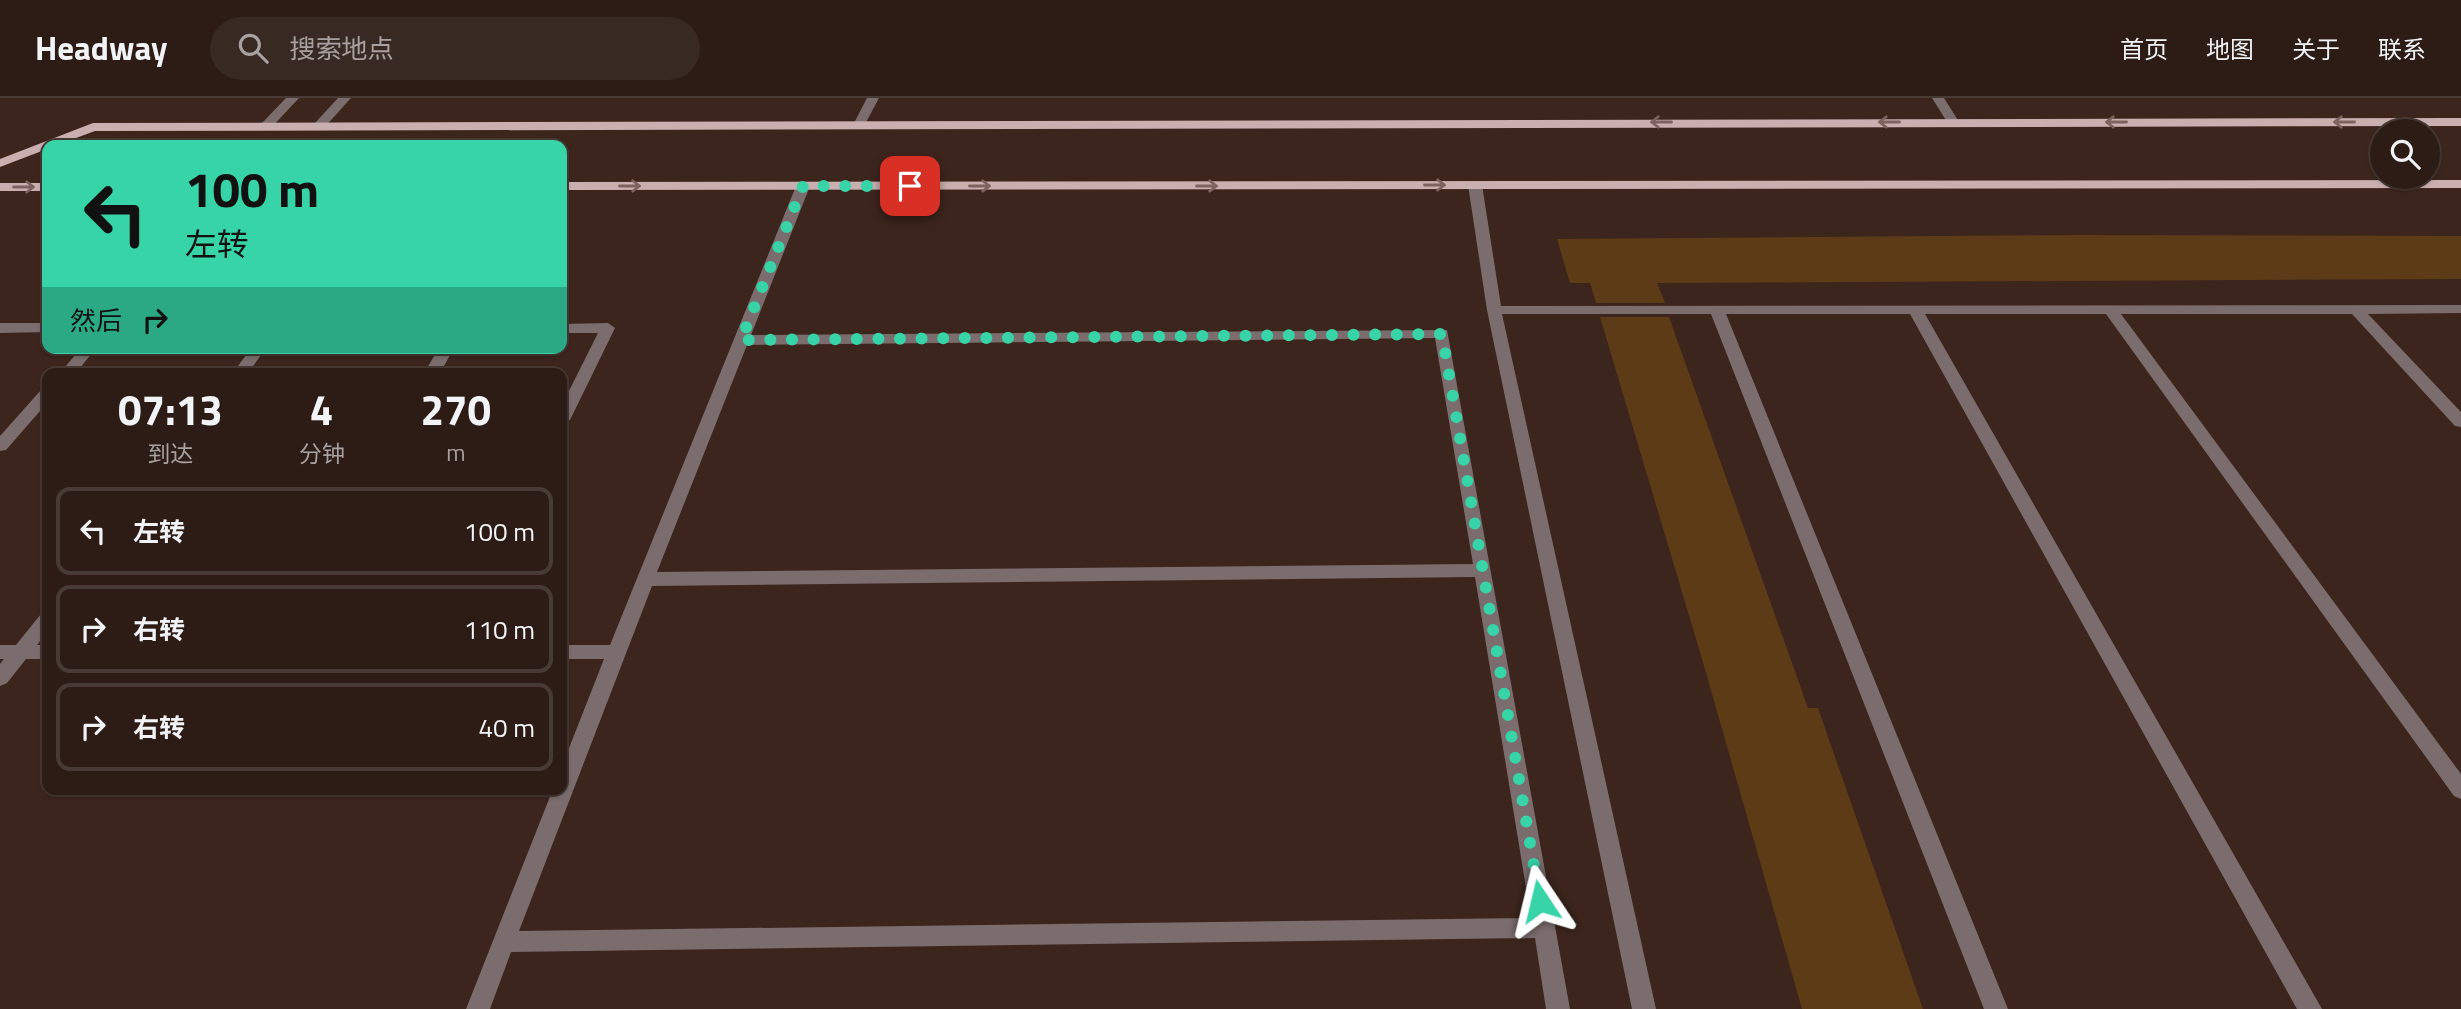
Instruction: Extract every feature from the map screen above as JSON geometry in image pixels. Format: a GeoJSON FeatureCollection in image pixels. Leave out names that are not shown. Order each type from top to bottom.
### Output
{"type":"FeatureCollection","features":[{"type":"Feature","properties":{"kind":"main road"},"geometry":{"type":"LineString","coordinates":[[59,140],[93,127],[2461,122]]}},
{"type":"Feature","properties":{"kind":"main road"},"geometry":{"type":"LineString","coordinates":[[0,163],[42,147]]}},
{"type":"Feature","properties":{"kind":"main road"},"geometry":{"type":"LineString","coordinates":[[567,186],[2461,184]]}},
{"type":"Feature","properties":{"kind":"main road"},"geometry":{"type":"LineString","coordinates":[[0,187],[42,187]]}},
{"type":"Feature","properties":{"kind":"street"},"geometry":{"type":"LineString","coordinates":[[266,126],[293,98]]}},
{"type":"Feature","properties":{"kind":"street"},"geometry":{"type":"LineString","coordinates":[[319,126],[345,98]]}},
{"type":"Feature","properties":{"kind":"street"},"geometry":{"type":"LineString","coordinates":[[859,125],[873,98]]}},
{"type":"Feature","properties":{"kind":"street"},"geometry":{"type":"LineString","coordinates":[[1938,98],[1953,122]]}},
{"type":"Feature","properties":{"kind":"street"},"geometry":{"type":"LineString","coordinates":[[1475,185],[1494,310],[1644,1009]]}},
{"type":"Feature","properties":{"kind":"street"},"geometry":{"type":"LineString","coordinates":[[567,779],[803,186]]}},
{"type":"Feature","properties":{"kind":"street"},"geometry":{"type":"LineString","coordinates":[[2356,309],[2461,422]]}},
{"type":"Feature","properties":{"kind":"street"},"geometry":{"type":"LineString","coordinates":[[1494,310],[2461,309]]}},
{"type":"Feature","properties":{"kind":"street"},"geometry":{"type":"LineString","coordinates":[[1717,310],[1996,1009]]}},
{"type":"Feature","properties":{"kind":"street"},"geometry":{"type":"LineString","coordinates":[[1914,310],[2310,1009]]}},
{"type":"Feature","properties":{"kind":"street"},"geometry":{"type":"LineString","coordinates":[[2111,310],[2461,790]]}},
{"type":"Feature","properties":{"kind":"street"},"geometry":{"type":"LineString","coordinates":[[0,328],[42,328]]}},
{"type":"Feature","properties":{"kind":"street"},"geometry":{"type":"LineString","coordinates":[[567,328],[608,328],[567,410]]}},
{"type":"Feature","properties":{"kind":"street"},"geometry":{"type":"LineString","coordinates":[[741,340],[1442,334],[1559,1009]]}},
{"type":"Feature","properties":{"kind":"street"},"geometry":{"type":"LineString","coordinates":[[71,368],[84,354]]}},
{"type":"Feature","properties":{"kind":"street"},"geometry":{"type":"LineString","coordinates":[[244,368],[254,354]]}},
{"type":"Feature","properties":{"kind":"street"},"geometry":{"type":"LineString","coordinates":[[0,446],[42,400]]}},
{"type":"Feature","properties":{"kind":"street"},"geometry":{"type":"LineString","coordinates":[[646,579],[1482,570]]}},
{"type":"Feature","properties":{"kind":"street"},"geometry":{"type":"LineString","coordinates":[[0,678],[42,626]]}},
{"type":"Feature","properties":{"kind":"street"},"geometry":{"type":"LineString","coordinates":[[0,652],[42,652]]}},
{"type":"Feature","properties":{"kind":"street"},"geometry":{"type":"LineString","coordinates":[[567,652],[616,652]]}},
{"type":"Feature","properties":{"kind":"street"},"geometry":{"type":"LineString","coordinates":[[478,1009],[561,795]]}},
{"type":"Feature","properties":{"kind":"street"},"geometry":{"type":"LineString","coordinates":[[504,942],[1545,928]]}},
{"type":"Feature","properties":{"kind":"building"},"geometry":{"type":"Polygon","coordinates":[[[2077,235],[2461,236],[2461,279],[1657,283],[1665,303],[1596,303],[1590,283],[1570,283],[1557,239],[2077,235]]]}},
{"type":"Feature","properties":{"kind":"building"},"geometry":{"type":"Polygon","coordinates":[[[1600,317],[1669,317],[1808,708],[1818,708],[1923,1009],[1802,1009],[1600,317]]]}},
{"type":"Feature","properties":{"kind":"route"},"geometry":{"type":"LineString","coordinates":[[910,186],[803,186],[741,340],[1442,334],[1540,901]]}}]}
